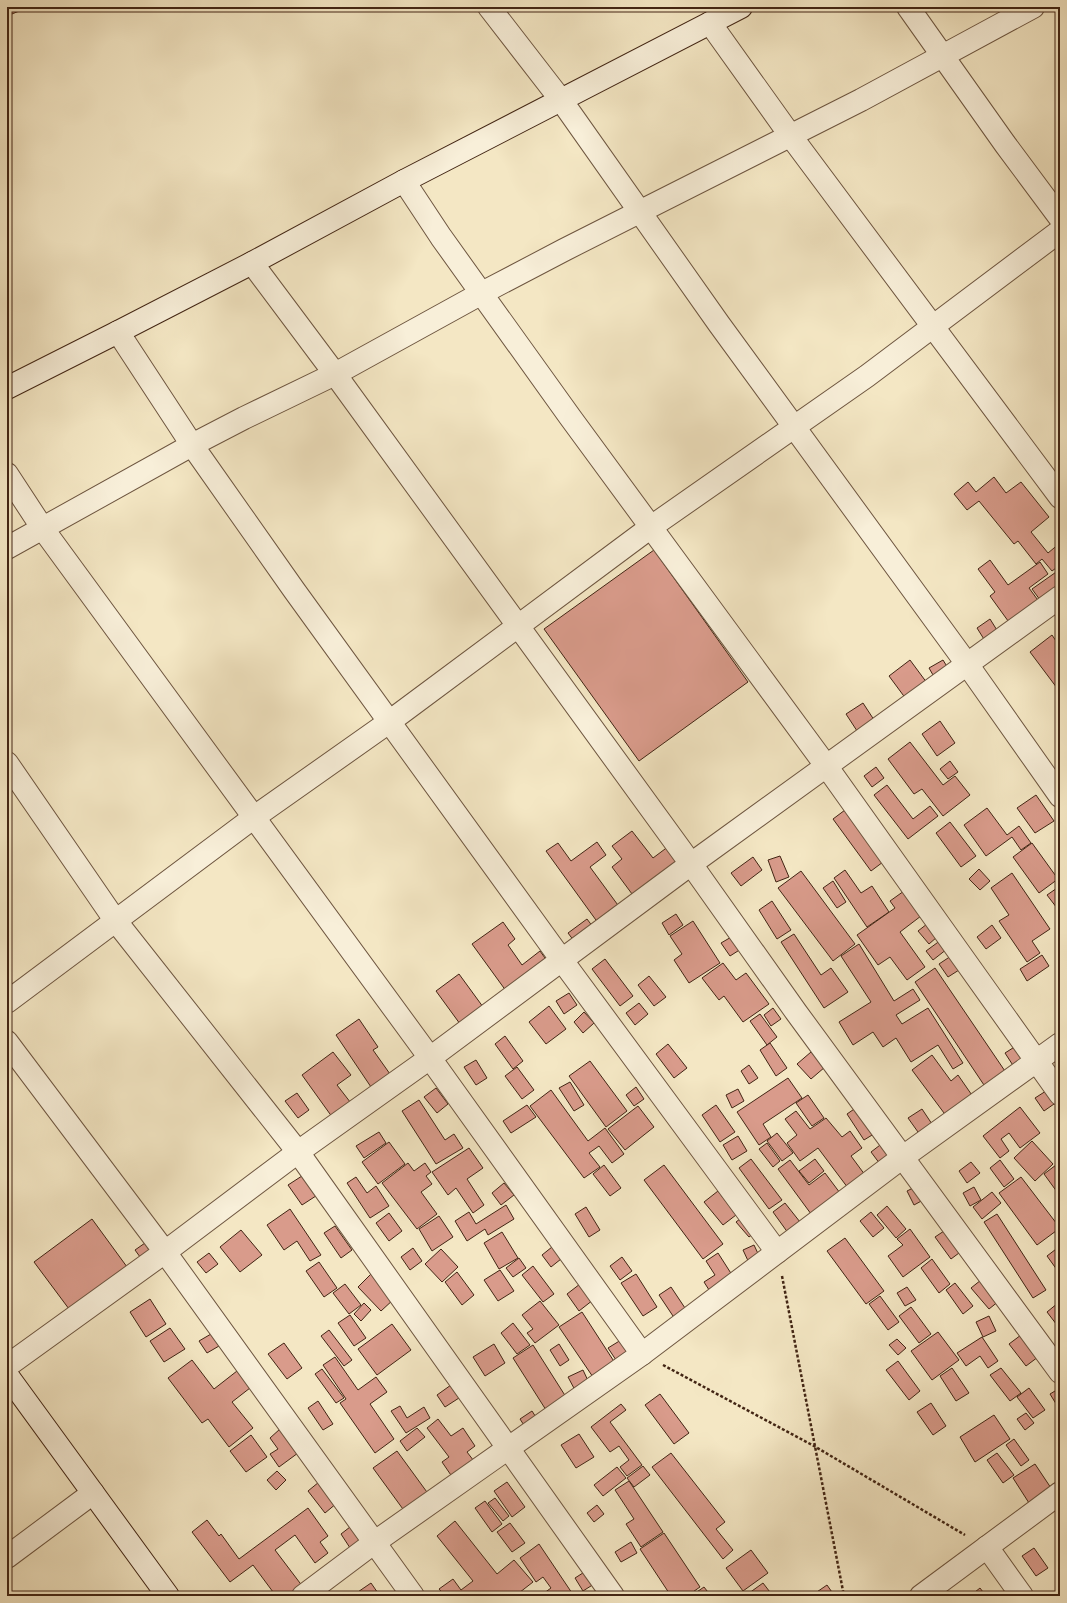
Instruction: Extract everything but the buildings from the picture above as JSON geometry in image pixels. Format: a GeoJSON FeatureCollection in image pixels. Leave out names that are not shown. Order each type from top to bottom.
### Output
{"type":"FeatureCollection","features":[{"type":"Feature","properties":{"kind":"street"},"geometry":{"type":"LineString","coordinates":[[489,7],[561,100],[714,318],[794,426],[1060,796]]}},
{"type":"Feature","properties":{"kind":"street"},"geometry":{"type":"LineString","coordinates":[[908,7],[1060,218]]}},
{"type":"Feature","properties":{"kind":"street"},"geometry":{"type":"LineString","coordinates":[[7,548],[192,445],[335,374],[482,293],[943,57],[1033,7]]}},
{"type":"Feature","properties":{"kind":"street"},"geometry":{"type":"LineString","coordinates":[[7,388],[252,263],[404,181],[710,23],[735,8]]}},
{"type":"Feature","properties":{"kind":"street"},"geometry":{"type":"LineString","coordinates":[[710,23],[790,135],[1060,496]]}},
{"type":"Feature","properties":{"kind":"street"},"geometry":{"type":"LineString","coordinates":[[404,181],[441,237],[651,528],[827,767],[1060,1094]]}},
{"type":"Feature","properties":{"kind":"street"},"geometry":{"type":"LineString","coordinates":[[7,1002],[253,818],[389,722],[651,528],[933,327],[1060,231]]}},
{"type":"Feature","properties":{"kind":"street"},"geometry":{"type":"LineString","coordinates":[[252,263],[335,374],[691,864],[796,1012],[1060,1372]]}},
{"type":"Feature","properties":{"kind":"street"},"geometry":{"type":"LineString","coordinates":[[118,332],[192,445],[389,722],[561,959],[777,1252]]}},
{"type":"Feature","properties":{"kind":"street"},"geometry":{"type":"LineString","coordinates":[[7,474],[43,529],[430,1058],[642,1354]]}},
{"type":"Feature","properties":{"kind":"street"},"geometry":{"type":"LineString","coordinates":[[7,1366],[165,1252],[298,1152],[430,1058],[561,959],[691,864],[827,767],[966,664],[1060,598]]}},
{"type":"Feature","properties":{"kind":"street"},"geometry":{"type":"LineString","coordinates":[[7,763],[115,920],[298,1152],[613,1596]]}},
{"type":"Feature","properties":{"kind":"street"},"geometry":{"type":"LineString","coordinates":[[7,1042],[165,1252],[413,1596]]}},
{"type":"Feature","properties":{"kind":"street"},"geometry":{"type":"LineString","coordinates":[[303,1596],[375,1542],[642,1354],[903,1157],[1060,1044]]}},
{"type":"Feature","properties":{"kind":"street"},"geometry":{"type":"LineString","coordinates":[[7,1374],[168,1596]]}},
{"type":"Feature","properties":{"kind":"street"},"geometry":{"type":"LineString","coordinates":[[7,1556],[93,1493]]}},
{"type":"Feature","properties":{"kind":"street"},"geometry":{"type":"LineString","coordinates":[[921,1596],[1060,1493]]}},
{"type":"Feature","properties":{"kind":"street"},"geometry":{"type":"LineString","coordinates":[[987,1548],[1022,1596]]}},
{"type":"Feature","properties":{"kind":"path"},"geometry":{"type":"LineString","coordinates":[[777,1252],[844,1596]]}},
{"type":"Feature","properties":{"kind":"path"},"geometry":{"type":"LineString","coordinates":[[642,1354],[814,1446],[987,1548]]}}]}
